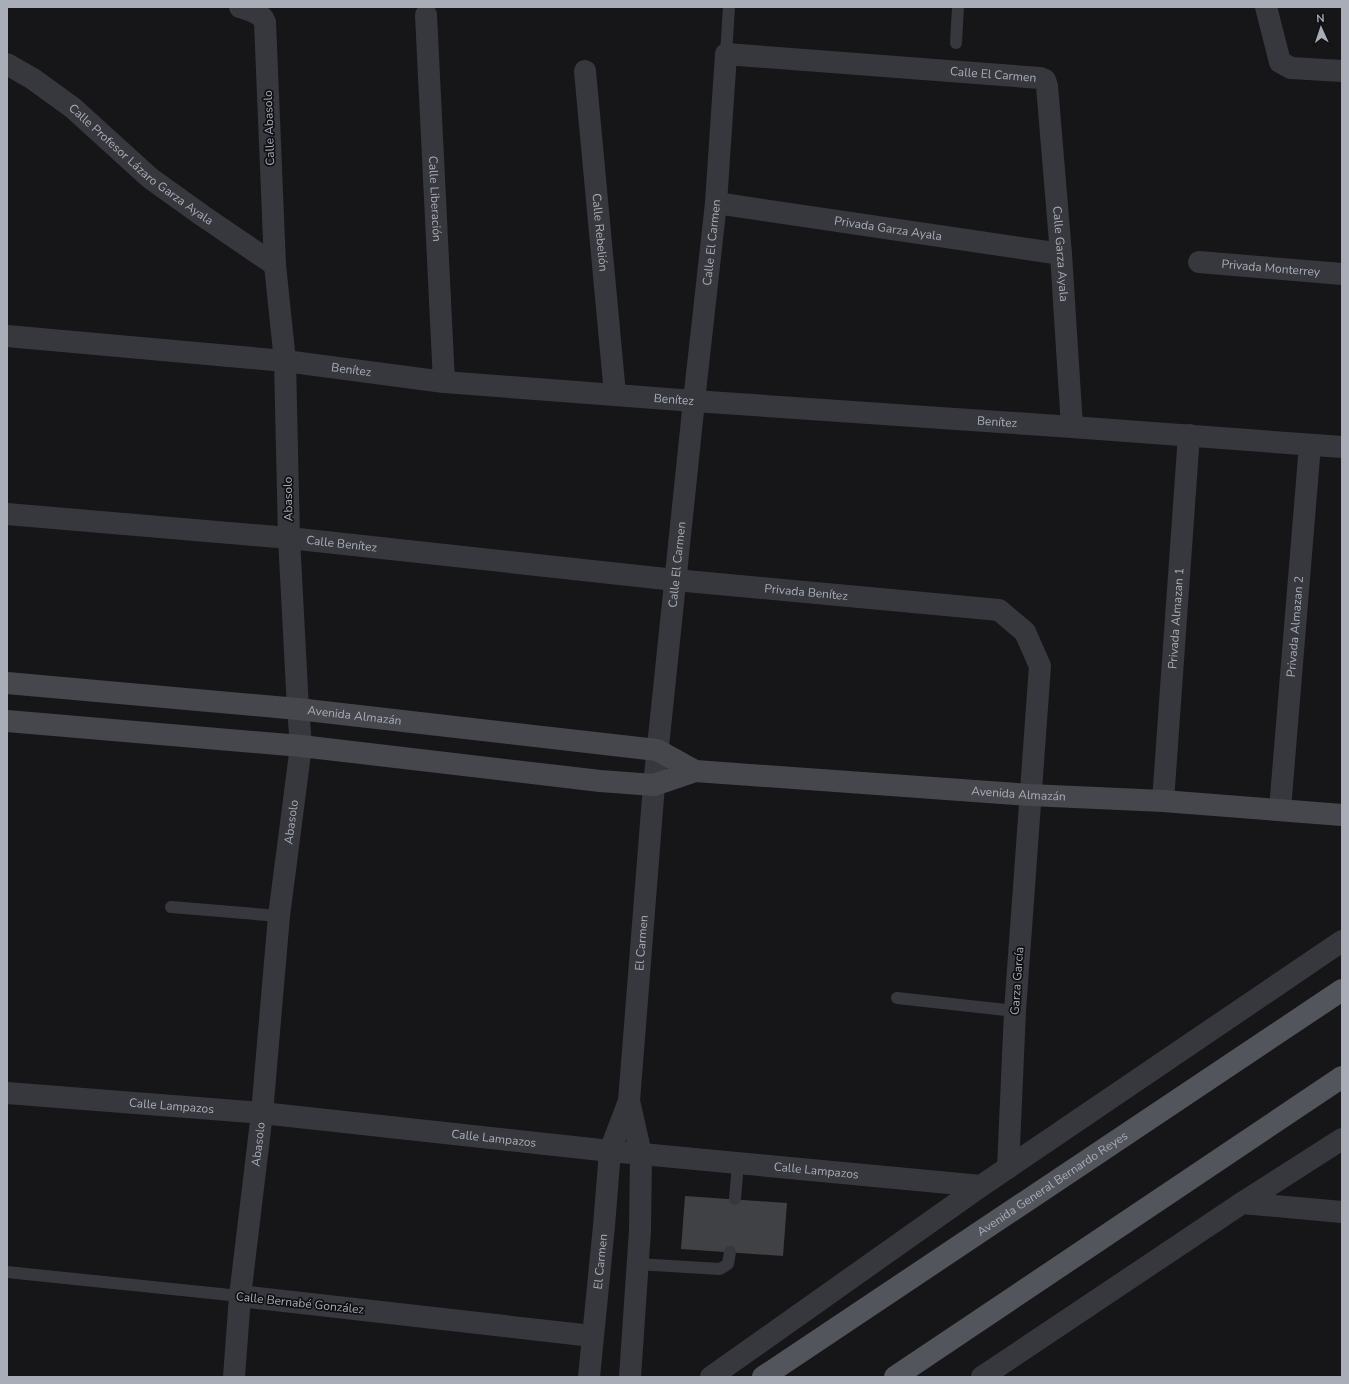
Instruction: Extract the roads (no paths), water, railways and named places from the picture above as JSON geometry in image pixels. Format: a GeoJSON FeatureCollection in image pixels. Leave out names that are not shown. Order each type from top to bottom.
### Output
{"type":"FeatureCollection","features":[{"type":"Feature","properties":{"kind":"main road","name":"Avenida Almazán"},"geometry":{"type":"LineString","coordinates":[[7,683],[298,709],[657,750],[695,770],[1030,795],[1163,801],[1342,815]]}},
{"type":"Feature","properties":{"kind":"main road","name":"Avenida Almazán"},"geometry":{"type":"LineString","coordinates":[[7,721],[301,746],[600,781],[654,785],[695,770]]}},
{"type":"Feature","properties":{"kind":"main road","name":"Avenida General Bernardo Reyes"},"geometry":{"type":"LineString","coordinates":[[763,1377],[1342,990]]}},
{"type":"Feature","properties":{"kind":"main road"},"geometry":{"type":"LineString","coordinates":[[895,1377],[1342,1077]]}},
{"type":"Feature","properties":{"kind":"street","name":"Calle Abasolo"},"geometry":{"type":"LineString","coordinates":[[240,7],[262,16],[265,22],[275,265]]}},
{"type":"Feature","properties":{"kind":"street"},"geometry":{"type":"LineString","coordinates":[[1266,7],[1280,62],[1291,68],[1342,70]]}},
{"type":"Feature","properties":{"kind":"street","name":"Calle Liberación"},"geometry":{"type":"LineString","coordinates":[[426,15],[444,382]]}},
{"type":"Feature","properties":{"kind":"street","name":"Calle El Carmen"},"geometry":{"type":"LineString","coordinates":[[654,785],[716,203],[726,54],[1040,78],[1046,81]]}},
{"type":"Feature","properties":{"kind":"street","name":"Calle Profesor Lázaro Garza Ayala"},"geometry":{"type":"LineString","coordinates":[[7,64],[33,79],[73,108],[150,178],[275,265]]}},
{"type":"Feature","properties":{"kind":"street","name":"Calle Rebelión"},"geometry":{"type":"LineString","coordinates":[[585,71],[615,394]]}},
{"type":"Feature","properties":{"kind":"street","name":"Calle Garza Ayala"},"geometry":{"type":"LineString","coordinates":[[1046,81],[1048,86],[1061,254],[1072,427]]}},
{"type":"Feature","properties":{"kind":"street","name":"Privada Garza Ayala"},"geometry":{"type":"LineString","coordinates":[[716,203],[1061,254]]}},
{"type":"Feature","properties":{"kind":"street","name":"Privada Monterrey"},"geometry":{"type":"LineString","coordinates":[[1199,262],[1342,274]]}},
{"type":"Feature","properties":{"kind":"street","name":"Abasolo"},"geometry":{"type":"LineString","coordinates":[[234,1377],[240,1296],[262,1113],[279,916],[301,746],[289,538],[286,361],[275,265]]}},
{"type":"Feature","properties":{"kind":"street","name":"Benítez"},"geometry":{"type":"LineString","coordinates":[[7,336],[286,361],[444,382],[1342,447]]}},
{"type":"Feature","properties":{"kind":"street","name":"Privada Almazan 1"},"geometry":{"type":"LineString","coordinates":[[1163,801],[1189,435]]}},
{"type":"Feature","properties":{"kind":"street","name":"Privada Almazan 2"},"geometry":{"type":"LineString","coordinates":[[1280,809],[1310,445]]}},
{"type":"Feature","properties":{"kind":"street","name":"Calle Benítez"},"geometry":{"type":"LineString","coordinates":[[7,514],[289,538],[676,580]]}},
{"type":"Feature","properties":{"kind":"street","name":"Privada Benítez"},"geometry":{"type":"LineString","coordinates":[[676,580],[999,610],[1025,632],[1040,666],[1030,795]]}},
{"type":"Feature","properties":{"kind":"street","name":"El Carmen"},"geometry":{"type":"LineString","coordinates":[[589,1377],[610,1151],[629,1101],[654,785]]}},
{"type":"Feature","properties":{"kind":"street","name":"Garza García"},"geometry":{"type":"LineString","coordinates":[[1008,1168],[1015,1012],[1030,795]]}},
{"type":"Feature","properties":{"kind":"street"},"geometry":{"type":"LineString","coordinates":[[711,1377],[981,1186],[1342,942]]}},
{"type":"Feature","properties":{"kind":"street","name":"Calle Lampazos"},"geometry":{"type":"LineString","coordinates":[[7,1093],[262,1113],[610,1151],[981,1186]]}},
{"type":"Feature","properties":{"kind":"street","name":"El Carmen"},"geometry":{"type":"LineString","coordinates":[[629,1101],[641,1154],[640,1230],[629,1373],[630,1377]]}},
{"type":"Feature","properties":{"kind":"street"},"geometry":{"type":"LineString","coordinates":[[983,1377],[1242,1203],[1342,1139]]}},
{"type":"Feature","properties":{"kind":"street"},"geometry":{"type":"LineString","coordinates":[[1242,1203],[1342,1212]]}},
{"type":"Feature","properties":{"kind":"street","name":"Calle Bernabé González"},"geometry":{"type":"LineString","coordinates":[[240,1296],[592,1336]]}},
{"type":"Feature","properties":{"kind":"lane"},"geometry":{"type":"LineString","coordinates":[[726,54],[729,7]]}},
{"type":"Feature","properties":{"kind":"lane"},"geometry":{"type":"LineString","coordinates":[[956,43],[958,7]]}},
{"type":"Feature","properties":{"kind":"lane"},"geometry":{"type":"LineString","coordinates":[[172,907],[279,916]]}},
{"type":"Feature","properties":{"kind":"lane"},"geometry":{"type":"LineString","coordinates":[[897,998],[1015,1012]]}},
{"type":"Feature","properties":{"kind":"lane"},"geometry":{"type":"LineString","coordinates":[[735,1199],[738,1162]]}},
{"type":"Feature","properties":{"kind":"lane"},"geometry":{"type":"LineString","coordinates":[[637,1264],[720,1269],[728,1264],[730,1252]]}},
{"type":"Feature","properties":{"kind":"lane","name":"Calle Bernabé González"},"geometry":{"type":"LineString","coordinates":[[7,1272],[240,1296]]}}]}
